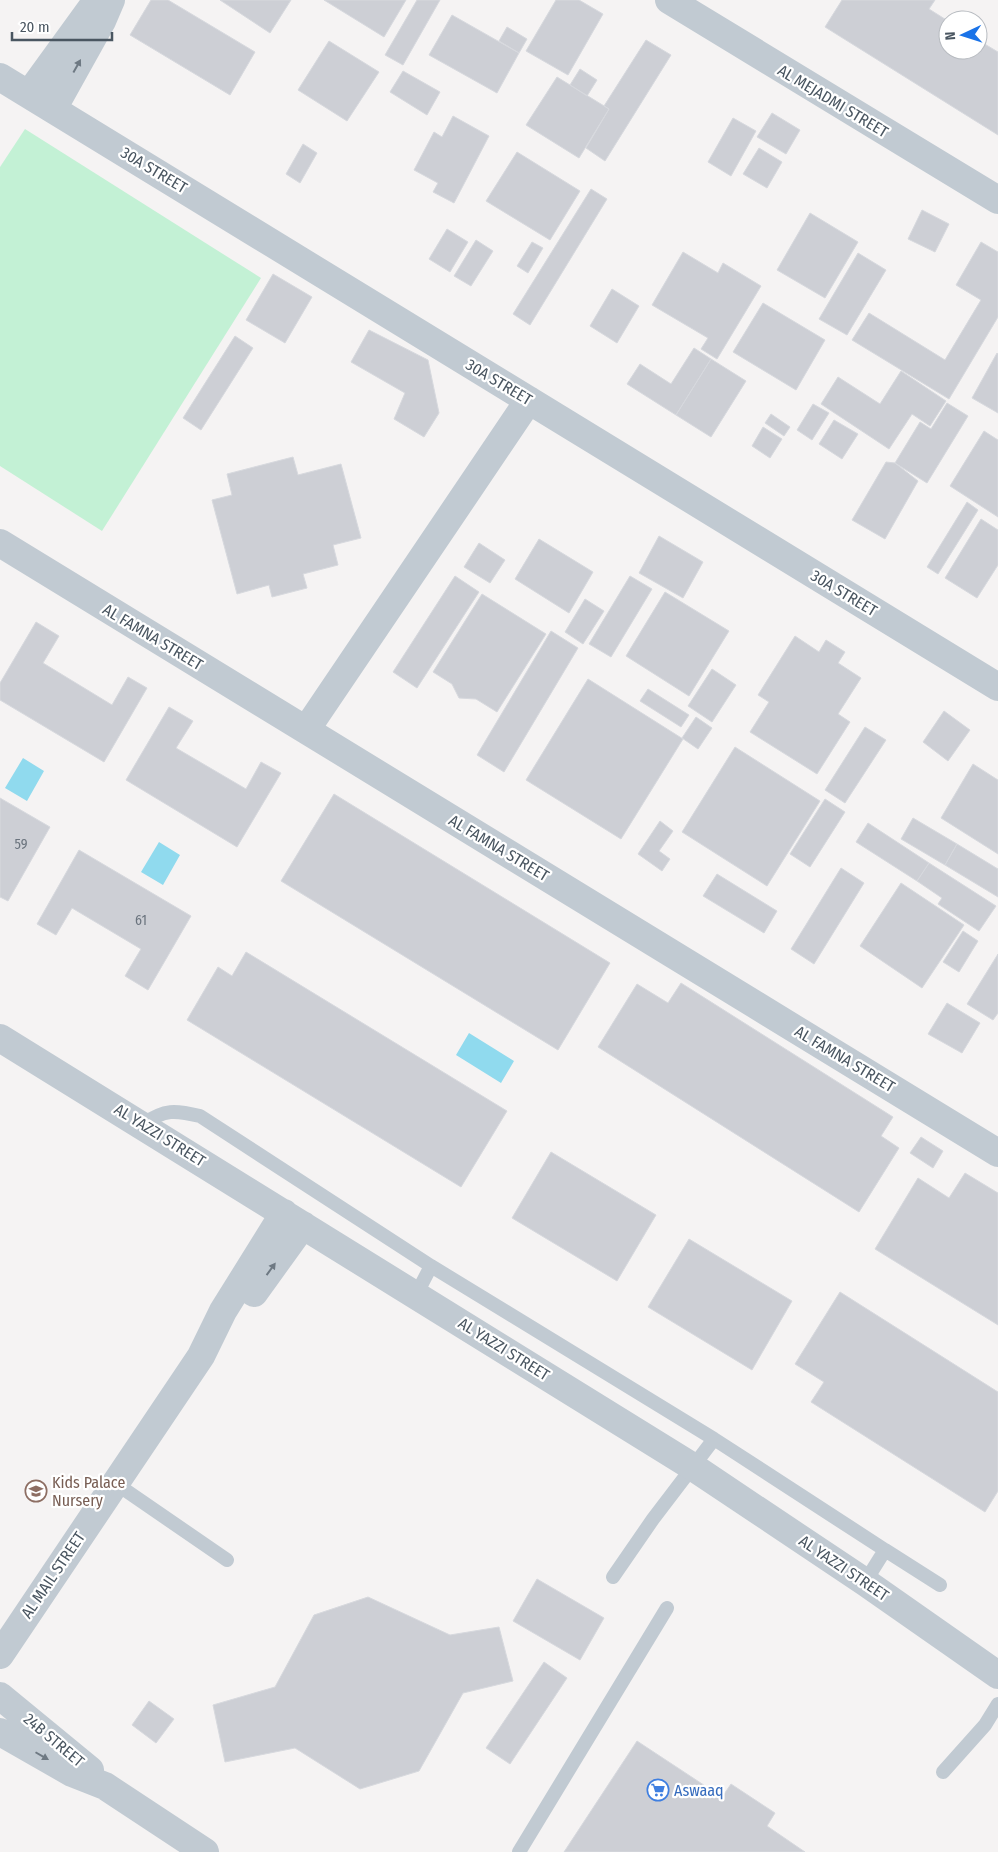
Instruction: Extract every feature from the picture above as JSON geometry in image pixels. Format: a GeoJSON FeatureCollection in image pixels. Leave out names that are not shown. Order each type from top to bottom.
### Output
{"type":"FeatureCollection","features":[{"type":"Feature","properties":{"kind":"street"},"geometry":{"type":"LineString","coordinates":[[29,94],[98,0]]}},
{"type":"Feature","properties":{"kind":"street"},"geometry":{"type":"LineString","coordinates":[[53,109],[102,21],[111,0]]}},
{"type":"Feature","properties":{"kind":"street","name":"AL MEJADMI STREET"},"geometry":{"type":"LineString","coordinates":[[669,0],[998,200]]}},
{"type":"Feature","properties":{"kind":"street","name":"30A STREET"},"geometry":{"type":"LineString","coordinates":[[0,76],[998,687]]}},
{"type":"Feature","properties":{"kind":"street"},"geometry":{"type":"LineString","coordinates":[[306,730],[530,400]]}},
{"type":"Feature","properties":{"kind":"street","name":"AL FAMNA STREET"},"geometry":{"type":"LineString","coordinates":[[0,543],[998,1153]]}},
{"type":"Feature","properties":{"kind":"street","name":"AL YAZZI STREET"},"geometry":{"type":"LineString","coordinates":[[0,1038],[143,1124],[693,1467],[998,1674]]}},
{"type":"Feature","properties":{"kind":"street","name":"AL MAIL STREET"},"geometry":{"type":"LineString","coordinates":[[0,1655],[208,1347],[228,1328],[293,1219]]}},
{"type":"Feature","properties":{"kind":"street","name":"24B STREET"},"geometry":{"type":"LineString","coordinates":[[0,1696],[70,1752],[105,1786],[205,1852]]}},
{"type":"Feature","properties":{"kind":"street","name":"24B STREET"},"geometry":{"type":"LineString","coordinates":[[0,1732],[72,1773],[105,1786]]}},
{"type":"Feature","properties":{"kind":"lane"},"geometry":{"type":"LineString","coordinates":[[143,1124],[159,1113],[179,1111],[200,1116],[431,1266],[714,1439],[940,1585]]}},
{"type":"Feature","properties":{"kind":"lane"},"geometry":{"type":"LineString","coordinates":[[416,1295],[431,1266]]}},
{"type":"Feature","properties":{"kind":"lane"},"geometry":{"type":"LineString","coordinates":[[613,1577],[714,1439]]}},
{"type":"Feature","properties":{"kind":"lane"},"geometry":{"type":"LineString","coordinates":[[115,1483],[227,1560]]}},
{"type":"Feature","properties":{"kind":"lane"},"geometry":{"type":"LineString","coordinates":[[865,1582],[885,1550]]}},
{"type":"Feature","properties":{"kind":"lane"},"geometry":{"type":"LineString","coordinates":[[519,1852],[667,1608]]}},
{"type":"Feature","properties":{"kind":"lane"},"geometry":{"type":"LineString","coordinates":[[943,1772],[985,1725],[998,1704]]}},
{"type":"Feature","properties":{"kind":"green space"},"geometry":{"type":"Polygon","coordinates":[[[25,129],[261,278],[102,531],[0,466],[0,167],[25,129]]]}},
{"type":"Feature","properties":{"kind":"water"},"geometry":{"type":"Polygon","coordinates":[[[23,758],[44,771],[27,801],[5,788],[23,758]]]}},
{"type":"Feature","properties":{"kind":"water"},"geometry":{"type":"Polygon","coordinates":[[[159,842],[180,855],[163,885],[141,872],[159,842]]]}},
{"type":"Feature","properties":{"kind":"water"},"geometry":{"type":"Polygon","coordinates":[[[469,1033],[514,1061],[501,1083],[456,1055],[469,1033]]]}},
{"type":"Feature","properties":{"kind":"building"},"geometry":{"type":"Polygon","coordinates":[[[151,0],[168,0],[255,52],[230,95],[130,35],[151,0]]]}},
{"type":"Feature","properties":{"kind":"building"},"geometry":{"type":"Polygon","coordinates":[[[220,0],[291,0],[270,33],[220,0]]]}},
{"type":"Feature","properties":{"kind":"building"},"geometry":{"type":"Polygon","coordinates":[[[324,0],[406,0],[384,37],[324,0]]]}},
{"type":"Feature","properties":{"kind":"building"},"geometry":{"type":"Polygon","coordinates":[[[417,0],[440,0],[403,65],[385,55],[417,0]]]}},
{"type":"Feature","properties":{"kind":"building"},"geometry":{"type":"Polygon","coordinates":[[[556,0],[579,0],[603,14],[568,75],[526,51],[556,0]]]}},
{"type":"Feature","properties":{"kind":"building"},"geometry":{"type":"Polygon","coordinates":[[[842,0],[935,0],[929,9],[938,15],[938,60],[988,60],[988,46],[998,52],[998,135],[825,27],[842,0]]]}},
{"type":"Feature","properties":{"kind":"building"},"geometry":{"type":"Polygon","coordinates":[[[452,15],[519,53],[497,93],[429,55],[452,15]]]}},
{"type":"Feature","properties":{"kind":"building"},"geometry":{"type":"Polygon","coordinates":[[[507,27],[527,39],[519,53],[499,41],[507,27]]]}},
{"type":"Feature","properties":{"kind":"building"},"geometry":{"type":"Polygon","coordinates":[[[646,40],[671,55],[605,161],[586,148],[609,109],[604,106],[646,40]]]}},
{"type":"Feature","properties":{"kind":"building"},"geometry":{"type":"Polygon","coordinates":[[[329,41],[379,72],[347,121],[298,90],[329,41]]]}},
{"type":"Feature","properties":{"kind":"building"},"geometry":{"type":"Polygon","coordinates":[[[580,69],[597,80],[587,96],[570,85],[580,69]]]}},
{"type":"Feature","properties":{"kind":"building"},"geometry":{"type":"Polygon","coordinates":[[[403,71],[440,92],[427,115],[390,92],[403,71]]]}},
{"type":"Feature","properties":{"kind":"building"},"geometry":{"type":"Polygon","coordinates":[[[557,77],[609,109],[579,158],[526,125],[557,77]]]}},
{"type":"Feature","properties":{"kind":"building"},"geometry":{"type":"Polygon","coordinates":[[[772,113],[800,130],[786,154],[757,137],[772,113]]]}},
{"type":"Feature","properties":{"kind":"building"},"geometry":{"type":"Polygon","coordinates":[[[453,116],[489,136],[454,203],[433,192],[438,183],[414,170],[434,132],[442,137],[453,116]]]}},
{"type":"Feature","properties":{"kind":"building"},"geometry":{"type":"Polygon","coordinates":[[[733,118],[756,131],[731,176],[708,162],[733,118]]]}},
{"type":"Feature","properties":{"kind":"building"},"geometry":{"type":"Polygon","coordinates":[[[303,144],[317,153],[300,183],[286,174],[303,144]]]}},
{"type":"Feature","properties":{"kind":"building"},"geometry":{"type":"Polygon","coordinates":[[[759,148],[782,162],[767,188],[743,174],[759,148]]]}},
{"type":"Feature","properties":{"kind":"building"},"geometry":{"type":"Polygon","coordinates":[[[517,152],[580,191],[550,240],[486,201],[517,152]]]}},
{"type":"Feature","properties":{"kind":"building"},"geometry":{"type":"Polygon","coordinates":[[[591,189],[607,199],[530,325],[513,314],[591,189]]]}},
{"type":"Feature","properties":{"kind":"building"},"geometry":{"type":"Polygon","coordinates":[[[922,210],[949,224],[935,252],[908,239],[922,210]]]}},
{"type":"Feature","properties":{"kind":"building"},"geometry":{"type":"Polygon","coordinates":[[[810,213],[858,242],[825,298],[777,270],[810,213]]]}},
{"type":"Feature","properties":{"kind":"building"},"geometry":{"type":"Polygon","coordinates":[[[447,229],[468,242],[450,272],[429,259],[447,229]]]}},
{"type":"Feature","properties":{"kind":"building"},"geometry":{"type":"Polygon","coordinates":[[[476,240],[493,251],[471,286],[454,276],[476,240]]]}},
{"type":"Feature","properties":{"kind":"building"},"geometry":{"type":"Polygon","coordinates":[[[532,242],[543,248],[528,273],[517,266],[532,242]]]}},
{"type":"Feature","properties":{"kind":"building"},"geometry":{"type":"Polygon","coordinates":[[[981,242],[998,252],[998,317],[949,399],[852,340],[869,313],[945,360],[981,300],[956,285],[981,242]]]}},
{"type":"Feature","properties":{"kind":"building"},"geometry":{"type":"Polygon","coordinates":[[[683,252],[718,273],[723,263],[761,286],[717,359],[701,349],[708,338],[652,305],[683,252]]]}},
{"type":"Feature","properties":{"kind":"building"},"geometry":{"type":"Polygon","coordinates":[[[858,253],[886,270],[847,335],[819,319],[858,253]]]}},
{"type":"Feature","properties":{"kind":"building"},"geometry":{"type":"Polygon","coordinates":[[[273,274],[312,297],[285,343],[246,320],[273,274]]]}},
{"type":"Feature","properties":{"kind":"building"},"geometry":{"type":"Polygon","coordinates":[[[612,289],[639,306],[617,343],[590,326],[612,289]]]}},
{"type":"Feature","properties":{"kind":"building"},"geometry":{"type":"Polygon","coordinates":[[[763,303],[825,340],[796,390],[733,352],[763,303]]]}},
{"type":"Feature","properties":{"kind":"building"},"geometry":{"type":"Polygon","coordinates":[[[369,330],[428,360],[439,413],[424,437],[394,419],[405,393],[351,362],[369,330]]]}},
{"type":"Feature","properties":{"kind":"building"},"geometry":{"type":"Polygon","coordinates":[[[235,336],[253,348],[201,430],[183,418],[235,336]]]}},
{"type":"Feature","properties":{"kind":"building"},"geometry":{"type":"Polygon","coordinates":[[[694,348],[711,359],[676,415],[627,384],[640,364],[671,384],[694,348]]]}},
{"type":"Feature","properties":{"kind":"building"},"geometry":{"type":"Polygon","coordinates":[[[998,354],[998,413],[972,398],[998,354]]]}},
{"type":"Feature","properties":{"kind":"building"},"geometry":{"type":"Polygon","coordinates":[[[711,359],[746,381],[711,437],[676,415],[711,359]]]}},
{"type":"Feature","properties":{"kind":"building"},"geometry":{"type":"Polygon","coordinates":[[[901,371],[946,401],[930,426],[912,414],[889,449],[821,404],[838,377],[880,404],[901,371]]]}},
{"type":"Feature","properties":{"kind":"building"},"geometry":{"type":"Polygon","coordinates":[[[947,403],[968,416],[927,483],[895,463],[920,422],[931,429],[947,403]]]}},
{"type":"Feature","properties":{"kind":"building"},"geometry":{"type":"Polygon","coordinates":[[[813,404],[829,413],[812,440],[797,430],[813,404]]]}},
{"type":"Feature","properties":{"kind":"building"},"geometry":{"type":"Polygon","coordinates":[[[771,414],[790,427],[784,436],[765,423],[771,414]]]}},
{"type":"Feature","properties":{"kind":"building"},"geometry":{"type":"Polygon","coordinates":[[[834,420],[858,434],[842,459],[819,444],[834,420]]]}},
{"type":"Feature","properties":{"kind":"building"},"geometry":{"type":"Polygon","coordinates":[[[763,427],[782,439],[770,458],[752,446],[763,427]]]}},
{"type":"Feature","properties":{"kind":"building"},"geometry":{"type":"Polygon","coordinates":[[[984,431],[998,440],[998,517],[950,486],[984,431]]]}},
{"type":"Feature","properties":{"kind":"building"},"geometry":{"type":"Polygon","coordinates":[[[293,457],[298,475],[341,464],[361,538],[333,545],[338,565],[303,574],[307,588],[272,597],[269,585],[237,594],[212,500],[232,495],[227,474],[293,457]]]}},
{"type":"Feature","properties":{"kind":"building"},"geometry":{"type":"Polygon","coordinates":[[[886,462],[895,463],[918,481],[885,539],[852,520],[886,462]]]}},
{"type":"Feature","properties":{"kind":"building"},"geometry":{"type":"Polygon","coordinates":[[[967,502],[978,510],[938,574],[927,567],[967,502]]]}},
{"type":"Feature","properties":{"kind":"building"},"geometry":{"type":"Polygon","coordinates":[[[981,519],[998,530],[998,565],[977,598],[945,578],[981,519]]]}},
{"type":"Feature","properties":{"kind":"building"},"geometry":{"type":"Polygon","coordinates":[[[659,536],[703,562],[683,598],[639,573],[659,536]]]}},
{"type":"Feature","properties":{"kind":"building"},"geometry":{"type":"Polygon","coordinates":[[[539,539],[593,572],[569,613],[515,579],[539,539]]]}},
{"type":"Feature","properties":{"kind":"building"},"geometry":{"type":"Polygon","coordinates":[[[479,543],[505,560],[490,583],[464,567],[479,543]]]}},
{"type":"Feature","properties":{"kind":"building"},"geometry":{"type":"Polygon","coordinates":[[[455,576],[479,592],[417,688],[393,672],[455,576]]]}},
{"type":"Feature","properties":{"kind":"building"},"geometry":{"type":"Polygon","coordinates":[[[630,576],[652,589],[611,657],[589,644],[630,576]]]}},
{"type":"Feature","properties":{"kind":"building"},"geometry":{"type":"Polygon","coordinates":[[[665,592],[729,631],[689,696],[626,656],[665,592]]]}},
{"type":"Feature","properties":{"kind":"building"},"geometry":{"type":"Polygon","coordinates":[[[482,594],[546,634],[497,712],[476,699],[459,698],[452,684],[433,672],[482,594]]]}},
{"type":"Feature","properties":{"kind":"building"},"geometry":{"type":"Polygon","coordinates":[[[585,599],[604,611],[583,644],[565,632],[585,599]]]}},
{"type":"Feature","properties":{"kind":"building"},"geometry":{"type":"Polygon","coordinates":[[[36,622],[59,636],[43,663],[112,705],[128,677],[147,688],[104,762],[0,700],[0,683],[36,622]]]}},
{"type":"Feature","properties":{"kind":"building"},"geometry":{"type":"Polygon","coordinates":[[[551,631],[578,648],[504,772],[477,755],[551,631]]]}},
{"type":"Feature","properties":{"kind":"building"},"geometry":{"type":"Polygon","coordinates":[[[795,636],[819,652],[826,640],[845,652],[838,663],[861,678],[838,714],[850,722],[817,774],[750,732],[769,702],[758,695],[795,636]]]}},
{"type":"Feature","properties":{"kind":"building"},"geometry":{"type":"Polygon","coordinates":[[[712,669],[736,685],[712,722],[688,706],[712,669]]]}},
{"type":"Feature","properties":{"kind":"building"},"geometry":{"type":"Polygon","coordinates":[[[588,679],[683,739],[621,839],[526,780],[588,679]]]}},
{"type":"Feature","properties":{"kind":"building"},"geometry":{"type":"Polygon","coordinates":[[[648,689],[689,715],[681,727],[640,701],[648,689]]]}},
{"type":"Feature","properties":{"kind":"building"},"geometry":{"type":"Polygon","coordinates":[[[169,707],[193,721],[176,748],[246,789],[261,762],[281,773],[237,847],[126,780],[169,707]]]}},
{"type":"Feature","properties":{"kind":"building"},"geometry":{"type":"Polygon","coordinates":[[[944,711],[970,730],[948,761],[923,742],[944,711]]]}},
{"type":"Feature","properties":{"kind":"building"},"geometry":{"type":"Polygon","coordinates":[[[696,717],[712,728],[698,749],[682,738],[696,717]]]}},
{"type":"Feature","properties":{"kind":"building"},"geometry":{"type":"Polygon","coordinates":[[[865,727],[886,740],[845,803],[825,790],[865,727]]]}},
{"type":"Feature","properties":{"kind":"building"},"geometry":{"type":"Polygon","coordinates":[[[735,747],[820,801],[767,886],[682,832],[735,747]]]}},
{"type":"Feature","properties":{"kind":"building"},"geometry":{"type":"Polygon","coordinates":[[[973,764],[998,780],[998,854],[941,818],[973,764]]]}},
{"type":"Feature","properties":{"kind":"building"},"geometry":{"type":"Polygon","coordinates":[[[334,794],[610,963],[558,1050],[281,881],[334,794]]]}},
{"type":"Feature","properties":{"kind":"building"},"geometry":{"type":"Polygon","coordinates":[[[0,798],[50,827],[8,901],[0,897],[0,798]]]}},
{"type":"Feature","properties":{"kind":"building"},"geometry":{"type":"Polygon","coordinates":[[[825,799],[845,812],[810,867],[790,854],[825,799]]]}},
{"type":"Feature","properties":{"kind":"building"},"geometry":{"type":"Polygon","coordinates":[[[913,818],[957,844],[945,865],[901,839],[913,818]]]}},
{"type":"Feature","properties":{"kind":"building"},"geometry":{"type":"Polygon","coordinates":[[[660,821],[673,831],[659,851],[670,859],[662,871],[638,854],[660,821]]]}},
{"type":"Feature","properties":{"kind":"building"},"geometry":{"type":"Polygon","coordinates":[[[868,823],[929,863],[917,881],[856,842],[868,823]]]}},
{"type":"Feature","properties":{"kind":"building"},"geometry":{"type":"Polygon","coordinates":[[[957,844],[998,869],[998,897],[945,865],[957,844]]]}},
{"type":"Feature","properties":{"kind":"building"},"geometry":{"type":"Polygon","coordinates":[[[79,850],[191,916],[148,990],[125,976],[141,949],[72,908],[56,935],[37,924],[79,850]]]}},
{"type":"Feature","properties":{"kind":"building"},"geometry":{"type":"Polygon","coordinates":[[[929,863],[996,906],[979,931],[938,904],[942,898],[917,881],[929,863]]]}},
{"type":"Feature","properties":{"kind":"building"},"geometry":{"type":"Polygon","coordinates":[[[841,868],[864,883],[814,964],[791,949],[841,868]]]}},
{"type":"Feature","properties":{"kind":"building"},"geometry":{"type":"Polygon","coordinates":[[[717,874],[777,911],[764,933],[703,896],[717,874]]]}},
{"type":"Feature","properties":{"kind":"building"},"geometry":{"type":"Polygon","coordinates":[[[901,883],[964,925],[922,988],[860,946],[901,883]]]}},
{"type":"Feature","properties":{"kind":"building"},"geometry":{"type":"Polygon","coordinates":[[[963,931],[978,941],[959,972],[943,962],[963,931]]]}},
{"type":"Feature","properties":{"kind":"building"},"geometry":{"type":"Polygon","coordinates":[[[246,952],[507,1111],[461,1187],[187,1020],[218,967],[232,976],[246,952]]]}},
{"type":"Feature","properties":{"kind":"building"},"geometry":{"type":"Polygon","coordinates":[[[998,954],[998,1013],[993,1020],[967,1004],[998,954]]]}},
{"type":"Feature","properties":{"kind":"building"},"geometry":{"type":"Polygon","coordinates":[[[681,983],[893,1117],[881,1136],[899,1148],[859,1212],[598,1047],[637,984],[668,1003],[681,983]]]}},
{"type":"Feature","properties":{"kind":"building"},"geometry":{"type":"Polygon","coordinates":[[[947,1003],[980,1023],[962,1053],[928,1034],[947,1003]]]}},
{"type":"Feature","properties":{"kind":"building"},"geometry":{"type":"Polygon","coordinates":[[[921,1137],[943,1151],[933,1168],[910,1153],[921,1137]]]}},
{"type":"Feature","properties":{"kind":"building"},"geometry":{"type":"Polygon","coordinates":[[[551,1152],[656,1215],[617,1281],[512,1218],[551,1152]]]}},
{"type":"Feature","properties":{"kind":"building"},"geometry":{"type":"Polygon","coordinates":[[[965,1173],[998,1193],[998,1325],[875,1249],[918,1178],[949,1198],[965,1173]]]}},
{"type":"Feature","properties":{"kind":"building"},"geometry":{"type":"Polygon","coordinates":[[[689,1239],[792,1301],[752,1370],[648,1307],[689,1239]]]}},
{"type":"Feature","properties":{"kind":"building"},"geometry":{"type":"Polygon","coordinates":[[[840,1292],[998,1392],[998,1491],[985,1512],[811,1402],[824,1382],[795,1364],[840,1292]]]}},
{"type":"Feature","properties":{"kind":"building"},"geometry":{"type":"Polygon","coordinates":[[[537,1579],[604,1618],[580,1660],[513,1621],[537,1579]]]}},
{"type":"Feature","properties":{"kind":"building"},"geometry":{"type":"Polygon","coordinates":[[[368,1597],[450,1635],[499,1627],[513,1681],[463,1693],[419,1771],[360,1789],[295,1748],[225,1762],[213,1705],[275,1687],[314,1615],[368,1597]]]}},
{"type":"Feature","properties":{"kind":"building"},"geometry":{"type":"Polygon","coordinates":[[[544,1662],[567,1678],[510,1764],[486,1748],[544,1662]]]}},
{"type":"Feature","properties":{"kind":"building"},"geometry":{"type":"Polygon","coordinates":[[[149,1701],[174,1719],[156,1743],[132,1725],[149,1701]]]}},
{"type":"Feature","properties":{"kind":"building","name":"Aswaaq"},"geometry":{"type":"Polygon","coordinates":[[[637,1741],[722,1797],[731,1784],[775,1813],[767,1826],[805,1852],[564,1852],[637,1741]]]}},
{"type":"Feature","properties":{"kind":"place","name":"Kids Palace Nursery"},"geometry":{"type":"Point","coordinates":[36,1491]}},
{"type":"Feature","properties":{"kind":"place","name":"Aswaaq"},"geometry":{"type":"Point","coordinates":[658,1790]}}]}
